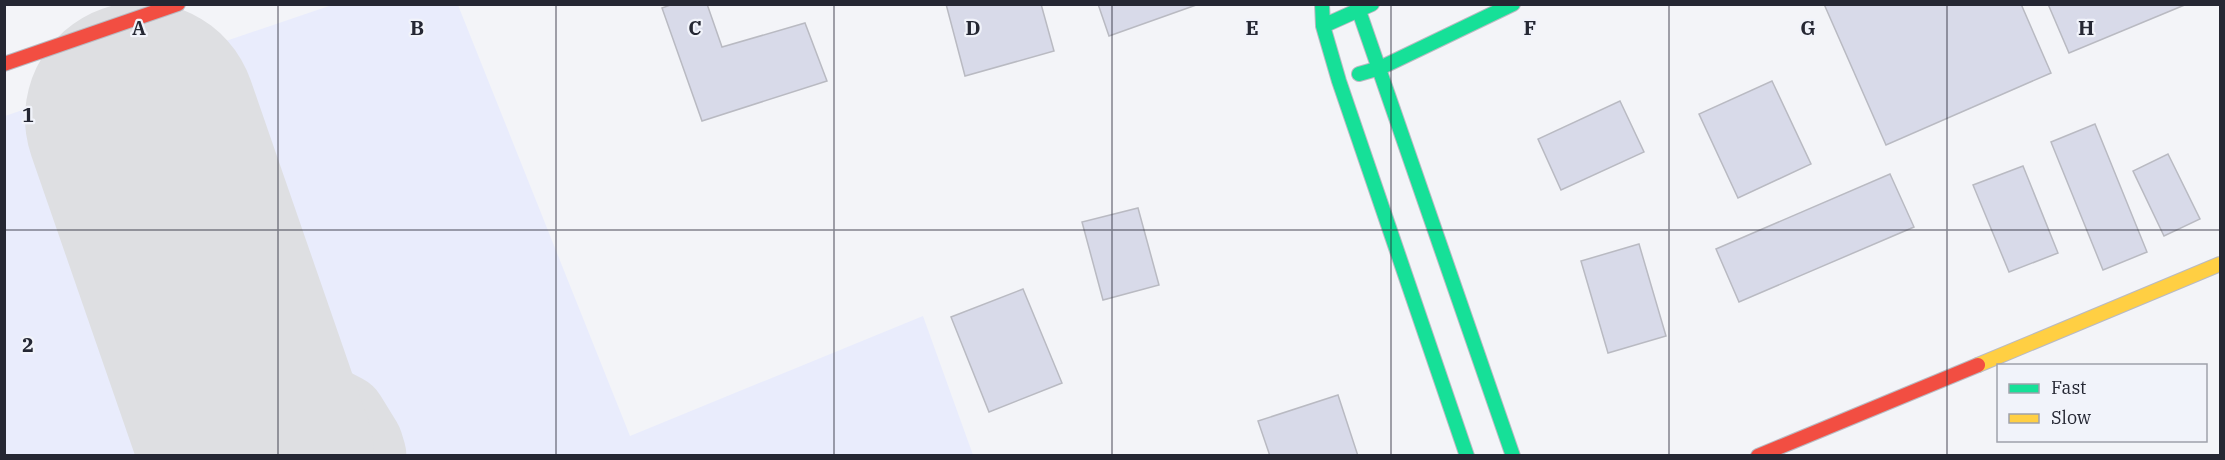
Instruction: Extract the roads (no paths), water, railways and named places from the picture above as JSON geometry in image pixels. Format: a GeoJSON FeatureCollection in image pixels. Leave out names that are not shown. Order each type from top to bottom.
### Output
{"type":"FeatureCollection","features":[{"type":"Feature","properties":{"kind":"main road"},"geometry":{"type":"LineString","coordinates":[[4,64],[178,4]]}},
{"type":"Feature","properties":{"kind":"main road"},"geometry":{"type":"LineString","coordinates":[[1322,4],[1323,26],[1339,81],[1467,456]]}},
{"type":"Feature","properties":{"kind":"main road"},"geometry":{"type":"LineString","coordinates":[[1339,81],[1380,68],[1513,4]]}},
{"type":"Feature","properties":{"kind":"main road"},"geometry":{"type":"LineString","coordinates":[[1323,26],[1362,7],[1380,68],[1513,456]]}},
{"type":"Feature","properties":{"kind":"main road"},"geometry":{"type":"LineString","coordinates":[[1758,456],[2220,264]]}}]}
